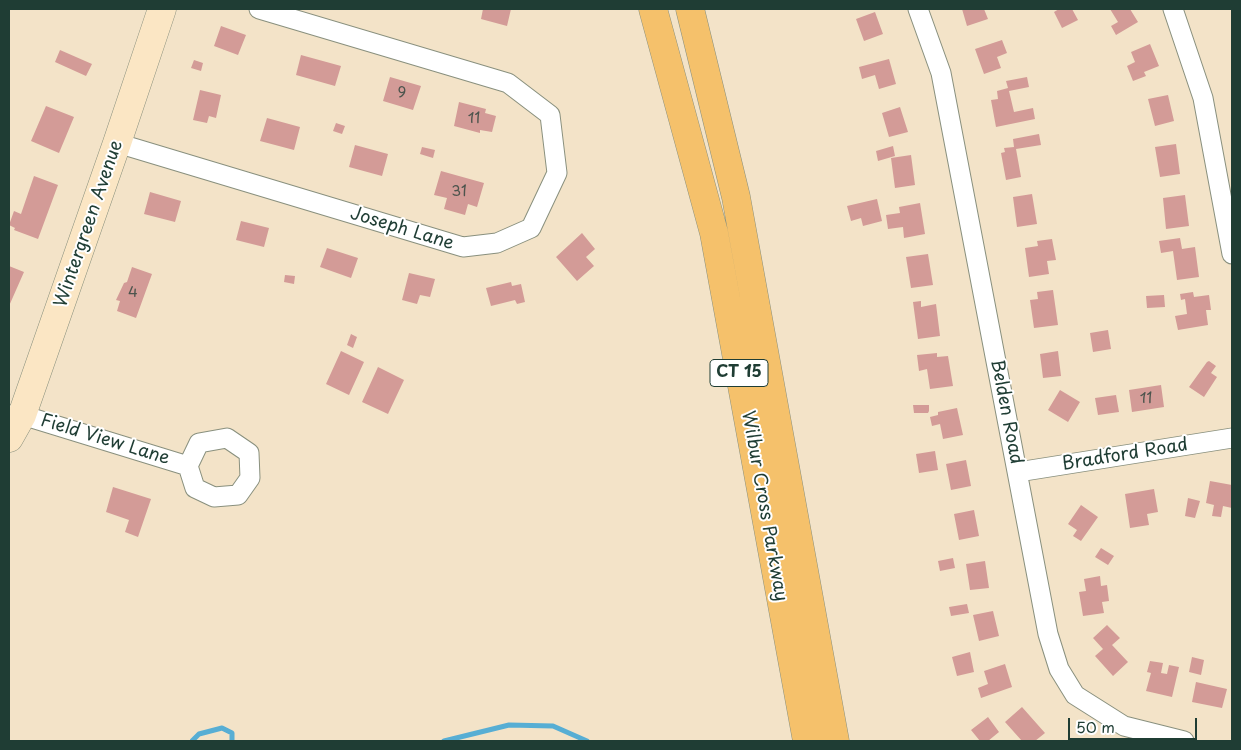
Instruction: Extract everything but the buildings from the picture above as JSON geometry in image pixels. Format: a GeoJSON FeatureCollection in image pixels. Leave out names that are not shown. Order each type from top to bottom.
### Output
{"type":"FeatureCollection","features":[{"type":"Feature","properties":{"kind":"highway","name":"Wilbur Cross Parkway"},"geometry":{"type":"LineString","coordinates":[[653,9],[714,233],[807,741]]}},
{"type":"Feature","properties":{"kind":"highway","name":"Wilbur Cross Parkway"},"geometry":{"type":"LineString","coordinates":[[690,9],[736,197],[834,741]]}},
{"type":"Feature","properties":{"kind":"main road","name":"Wintergreen Avenue"},"geometry":{"type":"LineString","coordinates":[[13,422],[118,143],[162,9]]}},
{"type":"Feature","properties":{"kind":"street","name":"Joseph Lane"},"geometry":{"type":"LineString","coordinates":[[118,143],[463,247],[497,243],[531,228],[557,174],[550,115],[508,83],[259,9]]}},
{"type":"Feature","properties":{"kind":"street","name":"Belden Road"},"geometry":{"type":"LineString","coordinates":[[918,9],[941,73],[1048,634],[1059,669],[1075,695],[1124,726],[1184,741]]}},
{"type":"Feature","properties":{"kind":"street"},"geometry":{"type":"LineString","coordinates":[[1173,9],[1203,98],[1232,254]]}},
{"type":"Feature","properties":{"kind":"street","name":"Field View Lane"},"geometry":{"type":"LineString","coordinates":[[13,422],[188,466]]}},
{"type":"Feature","properties":{"kind":"street","name":"Bradford Road"},"geometry":{"type":"LineString","coordinates":[[1018,472],[1232,438]]}},
{"type":"Feature","properties":{"kind":"waterway"},"geometry":{"type":"LineString","coordinates":[[444,741],[509,725],[553,726],[587,741]]}},
{"type":"Feature","properties":{"kind":"waterway"},"geometry":{"type":"LineString","coordinates":[[192,741],[199,734],[222,728],[232,733],[232,741]]}}]}
